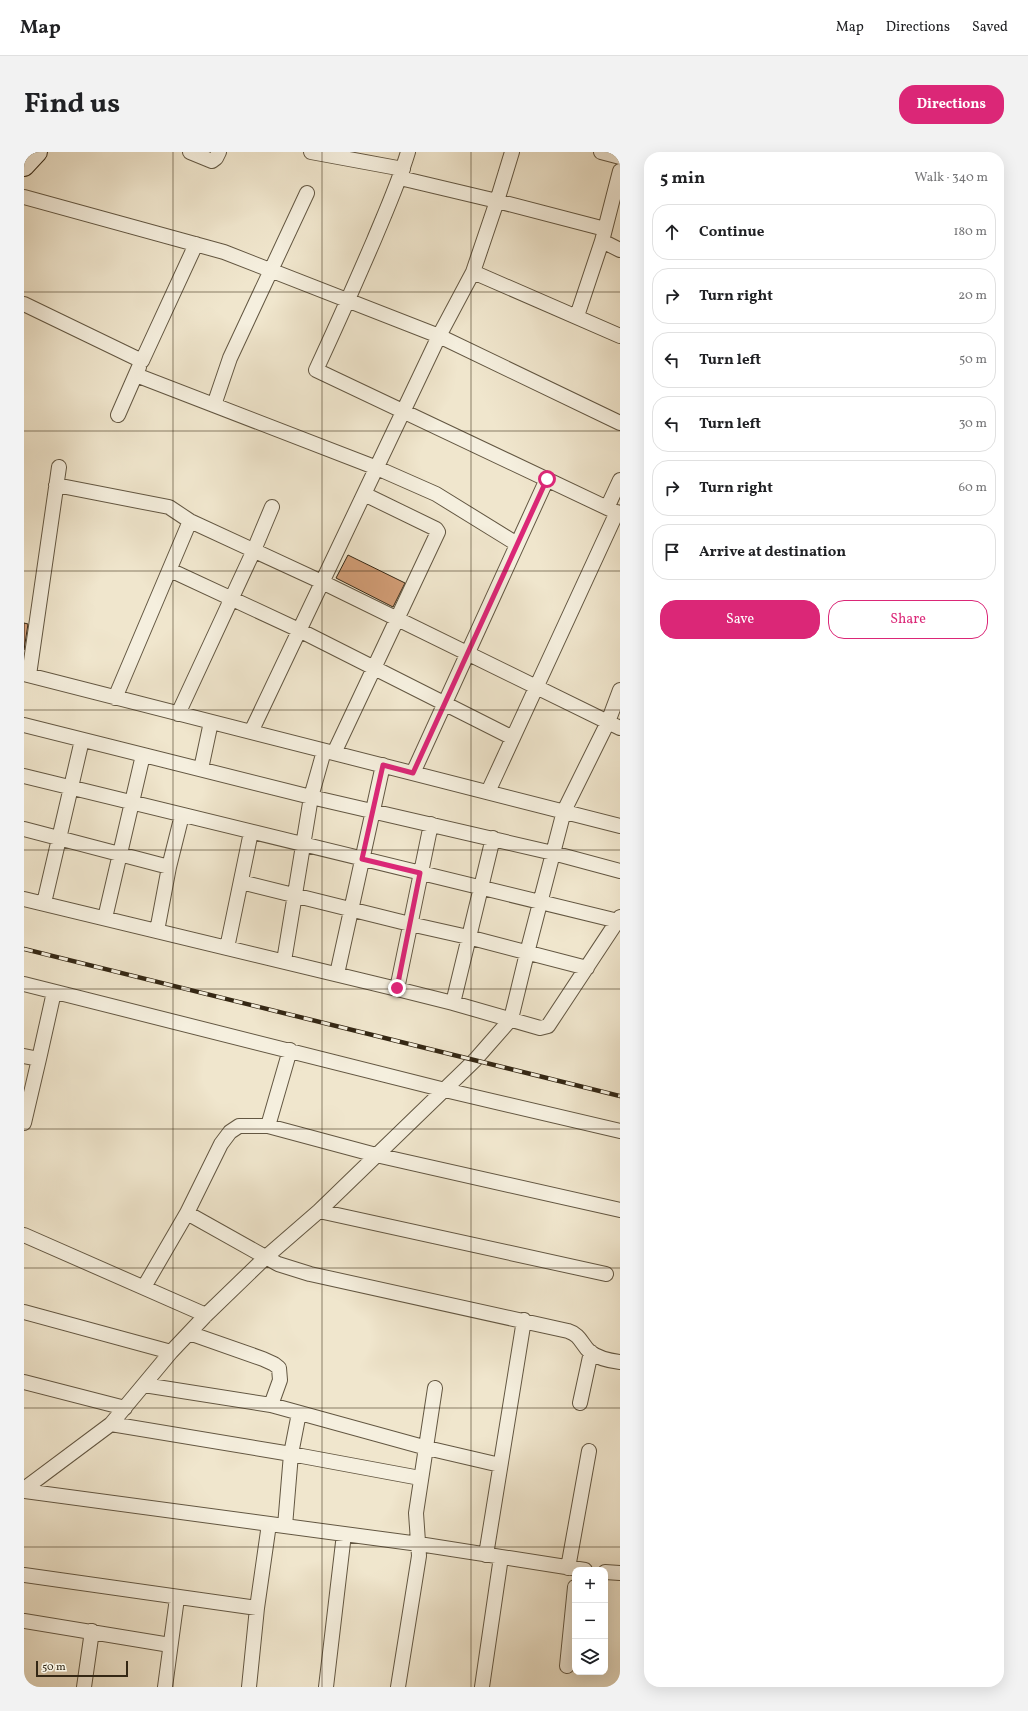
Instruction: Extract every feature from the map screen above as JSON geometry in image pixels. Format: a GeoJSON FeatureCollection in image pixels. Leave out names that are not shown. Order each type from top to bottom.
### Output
{"type":"FeatureCollection","features":[{"type":"Feature","properties":{"kind":"street"},"geometry":{"type":"LineString","coordinates":[[190,152],[212,161],[216,158],[219,152]]}},
{"type":"Feature","properties":{"kind":"street"},"geometry":{"type":"LineString","coordinates":[[311,152],[401,173],[498,201],[603,235],[620,250]]}},
{"type":"Feature","properties":{"kind":"street"},"geometry":{"type":"LineString","coordinates":[[408,152],[401,173],[348,300],[316,370],[615,511]]}},
{"type":"Feature","properties":{"kind":"street"},"geometry":{"type":"LineString","coordinates":[[251,732],[439,336],[473,272],[498,201],[512,152]]}},
{"type":"Feature","properties":{"kind":"street"},"geometry":{"type":"LineString","coordinates":[[601,152],[620,157]]}},
{"type":"Feature","properties":{"kind":"street"},"geometry":{"type":"LineString","coordinates":[[576,316],[603,235],[620,171]]}},
{"type":"Feature","properties":{"kind":"street"},"geometry":{"type":"LineString","coordinates":[[214,405],[230,358],[307,193]]}},
{"type":"Feature","properties":{"kind":"street"},"geometry":{"type":"LineString","coordinates":[[24,197],[224,252],[272,270],[439,336],[620,423]]}},
{"type":"Feature","properties":{"kind":"street"},"geometry":{"type":"LineString","coordinates":[[118,415],[196,244]]}},
{"type":"Feature","properties":{"kind":"street"},"geometry":{"type":"LineString","coordinates":[[473,272],[620,336]]}},
{"type":"Feature","properties":{"kind":"street"},"geometry":{"type":"LineString","coordinates":[[24,304],[142,361]]}},
{"type":"Feature","properties":{"kind":"street"},"geometry":{"type":"LineString","coordinates":[[136,375],[377,468],[436,494],[517,544]]}},
{"type":"Feature","properties":{"kind":"street"},"geometry":{"type":"LineString","coordinates":[[59,467],[26,675],[620,826]]}},
{"type":"Feature","properties":{"kind":"street"},"geometry":{"type":"LineString","coordinates":[[413,773],[547,479]]}},
{"type":"Feature","properties":{"kind":"street"},"geometry":{"type":"LineString","coordinates":[[488,792],[615,511],[620,480]]}},
{"type":"Feature","properties":{"kind":"street"},"geometry":{"type":"LineString","coordinates":[[56,485],[169,507],[190,522],[322,582],[614,725]]}},
{"type":"Feature","properties":{"kind":"street"},"geometry":{"type":"LineString","coordinates":[[284,961],[311,796],[329,752],[374,668],[438,532],[436,529],[364,494]]}},
{"type":"Feature","properties":{"kind":"street"},"geometry":{"type":"LineString","coordinates":[[178,714],[254,550],[272,507]]}},
{"type":"Feature","properties":{"kind":"street"},"geometry":{"type":"LineString","coordinates":[[115,698],[190,522]]}},
{"type":"Feature","properties":{"kind":"street"},"geometry":{"type":"LineString","coordinates":[[170,570],[300,630],[513,738]]}},
{"type":"Feature","properties":{"kind":"street"},"geometry":{"type":"LineString","coordinates":[[24,1490],[111,1424],[171,1352],[190,1334],[206,1315],[266,1257],[319,1211],[445,1090],[475,1060],[511,1019],[564,811],[614,725],[620,690]]}},
{"type":"Feature","properties":{"kind":"street"},"geometry":{"type":"LineString","coordinates":[[201,769],[211,722]]}},
{"type":"Feature","properties":{"kind":"street"},"geometry":{"type":"LineString","coordinates":[[24,726],[372,811],[553,852],[620,871]]}},
{"type":"Feature","properties":{"kind":"street"},"geometry":{"type":"LineString","coordinates":[[44,903],[82,740]]}},
{"type":"Feature","properties":{"kind":"street"},"geometry":{"type":"LineString","coordinates":[[105,918],[143,755]]}},
{"type":"Feature","properties":{"kind":"street"},"geometry":{"type":"LineString","coordinates":[[337,974],[383,765]]}},
{"type":"Feature","properties":{"kind":"street"},"geometry":{"type":"LineString","coordinates":[[24,776],[480,889],[540,902],[618,925],[548,1026],[544,1028],[535,1028],[511,1019],[397,988],[24,899]]}},
{"type":"Feature","properties":{"kind":"street"},"geometry":{"type":"LineString","coordinates":[[157,931],[182,815]]}},
{"type":"Feature","properties":{"kind":"street"},"geometry":{"type":"LineString","coordinates":[[397,988],[431,824]]}},
{"type":"Feature","properties":{"kind":"street"},"geometry":{"type":"LineString","coordinates":[[24,829],[170,867]]}},
{"type":"Feature","properties":{"kind":"street"},"geometry":{"type":"LineString","coordinates":[[227,948],[251,832]]}},
{"type":"Feature","properties":{"kind":"street"},"geometry":{"type":"LineString","coordinates":[[454,1003],[468,937],[493,838]]}},
{"type":"Feature","properties":{"kind":"street"},"geometry":{"type":"LineString","coordinates":[[240,882],[468,937],[587,968]]}},
{"type":"Feature","properties":{"kind":"street"},"geometry":{"type":"LineString","coordinates":[[24,984],[445,1090],[620,1131]]}},
{"type":"Feature","properties":{"kind":"street"},"geometry":{"type":"LineString","coordinates":[[24,1122],[54,992]]}},
{"type":"Feature","properties":{"kind":"street"},"geometry":{"type":"LineString","coordinates":[[268,1126],[290,1050]]}},
{"type":"Feature","properties":{"kind":"street"},"geometry":{"type":"LineString","coordinates":[[24,1056],[39,1060]]}},
{"type":"Feature","properties":{"kind":"street"},"geometry":{"type":"LineString","coordinates":[[144,1287],[187,1213],[221,1144],[230,1132],[239,1126],[268,1126],[376,1155],[620,1210]]}},
{"type":"Feature","properties":{"kind":"street"},"geometry":{"type":"LineString","coordinates":[[319,1211],[606,1274]]}},
{"type":"Feature","properties":{"kind":"street"},"geometry":{"type":"LineString","coordinates":[[187,1213],[278,1264],[310,1274],[524,1320],[575,1333],[591,1352],[604,1358],[620,1362]]}},
{"type":"Feature","properties":{"kind":"street"},"geometry":{"type":"LineString","coordinates":[[24,1235],[206,1315]]}},
{"type":"Feature","properties":{"kind":"street"},"geometry":{"type":"LineString","coordinates":[[24,1312],[171,1352]]}},
{"type":"Feature","properties":{"kind":"street"},"geometry":{"type":"LineString","coordinates":[[486,1555],[524,1320]]}},
{"type":"Feature","properties":{"kind":"street"},"geometry":{"type":"LineString","coordinates":[[190,1334],[263,1359],[279,1368],[280,1380],[271,1405]]}},
{"type":"Feature","properties":{"kind":"street"},"geometry":{"type":"LineString","coordinates":[[580,1402],[591,1352]]}},
{"type":"Feature","properties":{"kind":"street"},"geometry":{"type":"LineString","coordinates":[[26,1385],[125,1408]]}},
{"type":"Feature","properties":{"kind":"street"},"geometry":{"type":"LineString","coordinates":[[144,1385],[271,1405],[427,1448],[500,1465]]}},
{"type":"Feature","properties":{"kind":"street"},"geometry":{"type":"LineString","coordinates":[[398,1687],[419,1556],[416,1513],[420,1478],[427,1448],[435,1388]]}},
{"type":"Feature","properties":{"kind":"street"},"geometry":{"type":"LineString","coordinates":[[285,1526],[291,1454],[299,1413]]}},
{"type":"Feature","properties":{"kind":"street"},"geometry":{"type":"LineString","coordinates":[[111,1424],[291,1454],[420,1478]]}},
{"type":"Feature","properties":{"kind":"street"},"geometry":{"type":"LineString","coordinates":[[577,1567],[589,1451]]}},
{"type":"Feature","properties":{"kind":"street"},"geometry":{"type":"LineString","coordinates":[[24,1490],[419,1544],[572,1568]]}},
{"type":"Feature","properties":{"kind":"street"},"geometry":{"type":"LineString","coordinates":[[249,1687],[257,1608],[269,1524]]}},
{"type":"Feature","properties":{"kind":"street"},"geometry":{"type":"LineString","coordinates":[[326,1687],[344,1534]]}},
{"type":"Feature","properties":{"kind":"street"},"geometry":{"type":"LineString","coordinates":[[482,1687],[501,1558]]}},
{"type":"Feature","properties":{"kind":"street"},"geometry":{"type":"LineString","coordinates":[[608,1572],[620,1574]]}},
{"type":"Feature","properties":{"kind":"street"},"geometry":{"type":"LineString","coordinates":[[24,1575],[177,1598],[257,1608]]}},
{"type":"Feature","properties":{"kind":"street"},"geometry":{"type":"LineString","coordinates":[[165,1687],[177,1598]]}},
{"type":"Feature","properties":{"kind":"street"},"geometry":{"type":"LineString","coordinates":[[567,1666],[573,1603]]}},
{"type":"Feature","properties":{"kind":"street"},"geometry":{"type":"LineString","coordinates":[[24,1621],[170,1645]]}},
{"type":"Feature","properties":{"kind":"street"},"geometry":{"type":"LineString","coordinates":[[84,1687],[92,1631]]}},
{"type":"Feature","properties":{"kind":"building"},"geometry":{"type":"Polygon","coordinates":[[[348,555],[405,583],[393,607],[336,578],[348,555]]]}},
{"type":"Feature","properties":{"kind":"building"},"geometry":{"type":"Polygon","coordinates":[[[24,623],[28,624],[24,650],[24,623]]]}},
{"type":"Feature","properties":{"kind":"railway"},"geometry":{"type":"LineString","coordinates":[[24,949],[620,1096]]}},
{"type":"Feature","properties":{"kind":"route"},"geometry":{"type":"LineString","coordinates":[[397,988],[420,873],[362,859],[383,765],[413,773],[547,479]]}}]}
